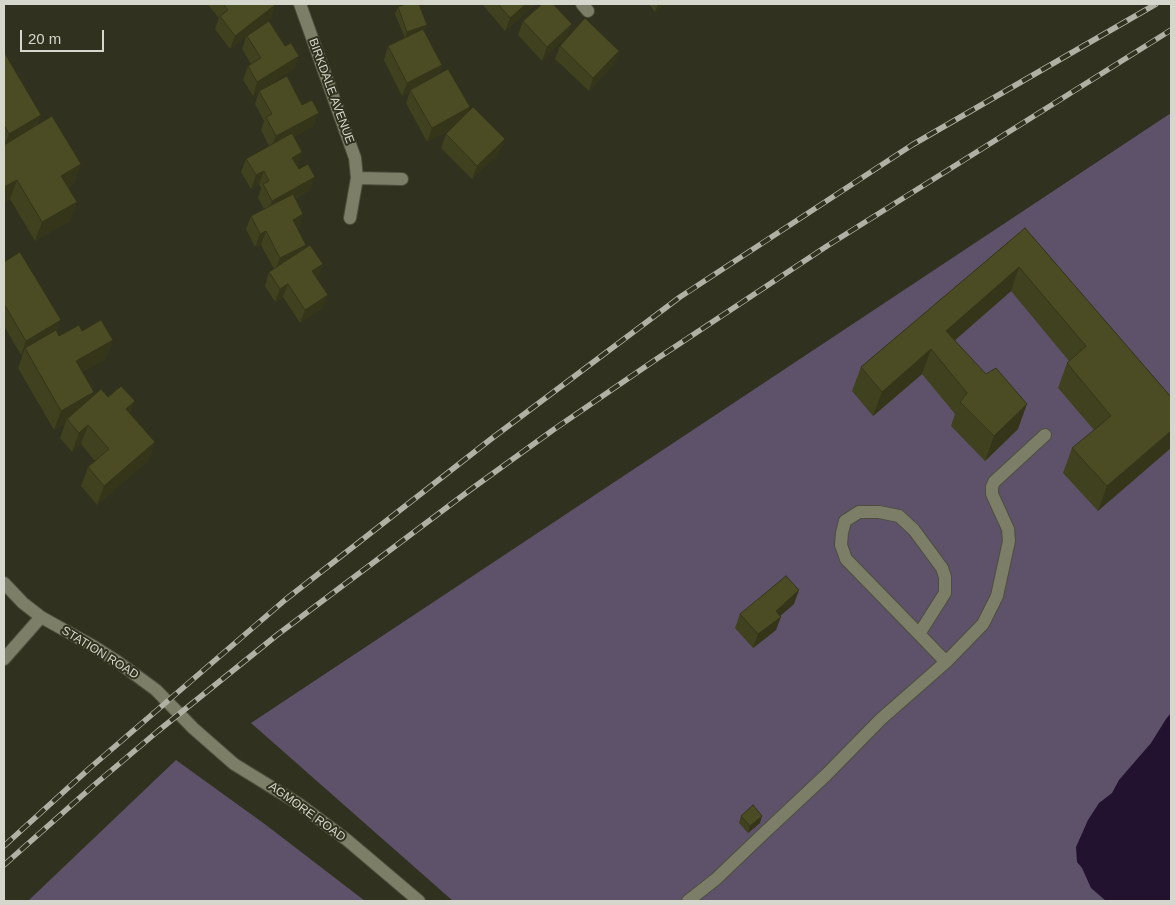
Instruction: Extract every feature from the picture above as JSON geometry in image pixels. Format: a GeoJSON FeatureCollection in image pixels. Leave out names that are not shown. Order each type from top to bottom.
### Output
{"type":"FeatureCollection","features":[{"type":"Feature","properties":{"kind":"street","name":"BIRKDALE AVENUE"},"geometry":{"type":"LineString","coordinates":[[300,4],[355,158],[357,178],[350,218]]}},
{"type":"Feature","properties":{"kind":"street"},"geometry":{"type":"LineString","coordinates":[[357,178],[402,179]]}},
{"type":"Feature","properties":{"kind":"street"},"geometry":{"type":"LineString","coordinates":[[688,901],[716,879],[826,775],[881,719],[946,662],[984,624],[997,596],[1009,541],[1008,529],[992,494],[992,487],[994,482],[1045,435]]}},
{"type":"Feature","properties":{"kind":"street"},"geometry":{"type":"LineString","coordinates":[[919,634],[945,593],[945,577],[942,568],[914,530],[899,516],[879,512],[859,512],[845,521],[841,545],[846,559],[946,662]]}},
{"type":"Feature","properties":{"kind":"street","name":"STATION ROAD"},"geometry":{"type":"LineString","coordinates":[[4,584],[23,603],[41,617],[93,646],[156,690],[193,728]]}},
{"type":"Feature","properties":{"kind":"street"},"geometry":{"type":"LineString","coordinates":[[4,659],[41,617]]}},
{"type":"Feature","properties":{"kind":"street","name":"AGMORE ROAD"},"geometry":{"type":"LineString","coordinates":[[193,728],[234,764],[299,804],[347,840],[419,901]]}},
{"type":"Feature","properties":{"kind":"shaded area"},"geometry":{"type":"Polygon","coordinates":[[[1171,113],[1171,901],[453,901],[251,723],[1171,113]]]}},
{"type":"Feature","properties":{"kind":"shaded area"},"geometry":{"type":"Polygon","coordinates":[[[1171,713],[1171,901],[1106,901],[1091,888],[1082,868],[1077,862],[1076,847],[1088,820],[1099,803],[1112,793],[1119,780],[1151,743],[1171,713]]]}},
{"type":"Feature","properties":{"kind":"shaded area"},"geometry":{"type":"Polygon","coordinates":[[[176,760],[266,825],[365,901],[28,901],[176,760]]]}},
{"type":"Feature","properties":{"kind":"building"},"geometry":{"type":"Polygon","coordinates":[[[223,4],[275,5],[235,36],[220,16],[228,10],[223,4]]]}},
{"type":"Feature","properties":{"kind":"building"},"geometry":{"type":"Polygon","coordinates":[[[406,4],[419,4],[427,25],[407,32],[398,7],[406,4]]]}},
{"type":"Feature","properties":{"kind":"building"},"geometry":{"type":"Polygon","coordinates":[[[498,4],[526,4],[510,18],[498,4]]]}},
{"type":"Feature","properties":{"kind":"building"},"geometry":{"type":"Polygon","coordinates":[[[542,4],[553,4],[572,24],[547,47],[523,21],[542,4]]]}},
{"type":"Feature","properties":{"kind":"building"},"geometry":{"type":"Polygon","coordinates":[[[585,18],[619,51],[593,78],[560,46],[585,18]]]}},
{"type":"Feature","properties":{"kind":"building"},"geometry":{"type":"Polygon","coordinates":[[[269,21],[285,46],[291,43],[299,56],[257,82],[248,66],[261,58],[247,36],[269,21]]]}},
{"type":"Feature","properties":{"kind":"building"},"geometry":{"type":"Polygon","coordinates":[[[423,29],[442,65],[407,83],[388,46],[423,29]]]}},
{"type":"Feature","properties":{"kind":"building"},"geometry":{"type":"Polygon","coordinates":[[[4,52],[41,115],[9,134],[4,125],[4,52]]]}},
{"type":"Feature","properties":{"kind":"building"},"geometry":{"type":"Polygon","coordinates":[[[448,69],[470,107],[432,128],[410,90],[448,69]]]}},
{"type":"Feature","properties":{"kind":"building"},"geometry":{"type":"Polygon","coordinates":[[[287,76],[302,105],[312,100],[319,113],[276,136],[266,117],[272,114],[259,91],[287,76]]]}},
{"type":"Feature","properties":{"kind":"building"},"geometry":{"type":"Polygon","coordinates":[[[473,107],[505,139],[477,166],[446,134],[473,107]]]}},
{"type":"Feature","properties":{"kind":"building"},"geometry":{"type":"Polygon","coordinates":[[[52,116],[81,164],[61,176],[77,202],[42,222],[17,180],[4,187],[4,145],[52,116]]]}},
{"type":"Feature","properties":{"kind":"building"},"geometry":{"type":"Polygon","coordinates":[[[292,133],[302,152],[292,158],[299,169],[308,164],[315,177],[272,201],[263,184],[269,181],[264,171],[256,175],[246,159],[292,133]]]}},
{"type":"Feature","properties":{"kind":"building"},"geometry":{"type":"Polygon","coordinates":[[[293,194],[303,214],[293,220],[306,245],[280,258],[266,231],[260,234],[251,216],[293,194]]]}},
{"type":"Feature","properties":{"kind":"building"},"geometry":{"type":"Polygon","coordinates":[[[1025,228],[1171,397],[1171,431],[1107,486],[1072,448],[1111,416],[1067,363],[1086,346],[1019,267],[946,331],[986,374],[996,368],[1027,404],[994,436],[960,402],[967,393],[931,349],[882,392],[861,367],[1025,228]]]}},
{"type":"Feature","properties":{"kind":"building"},"geometry":{"type":"Polygon","coordinates":[[[310,245],[323,264],[312,271],[328,295],[305,310],[288,284],[280,289],[269,272],[310,245]]]}},
{"type":"Feature","properties":{"kind":"building"},"geometry":{"type":"Polygon","coordinates":[[[20,252],[61,320],[26,341],[4,304],[4,262],[20,252]]]}},
{"type":"Feature","properties":{"kind":"building"},"geometry":{"type":"Polygon","coordinates":[[[101,320],[113,340],[76,361],[94,392],[61,411],[25,348],[56,330],[59,336],[79,325],[82,331],[101,320]]]}},
{"type":"Feature","properties":{"kind":"building"},"geometry":{"type":"Polygon","coordinates":[[[121,386],[135,401],[126,409],[155,442],[104,486],[88,467],[109,449],[88,425],[79,433],[67,419],[101,389],[108,397],[121,386]]]}},
{"type":"Feature","properties":{"kind":"building"},"geometry":{"type":"Polygon","coordinates":[[[786,576],[799,590],[776,611],[781,617],[758,634],[740,614],[786,576]]]}},
{"type":"Feature","properties":{"kind":"building"},"geometry":{"type":"Polygon","coordinates":[[[753,805],[762,816],[750,826],[741,816],[753,805]]]}},
{"type":"Feature","properties":{"kind":"railway"},"geometry":{"type":"LineString","coordinates":[[4,846],[91,767],[285,600],[491,439],[680,297],[912,145],[1156,4]]}},
{"type":"Feature","properties":{"kind":"railway"},"geometry":{"type":"LineString","coordinates":[[4,865],[158,731],[277,635],[553,430],[827,246],[1171,30]]}}]}
